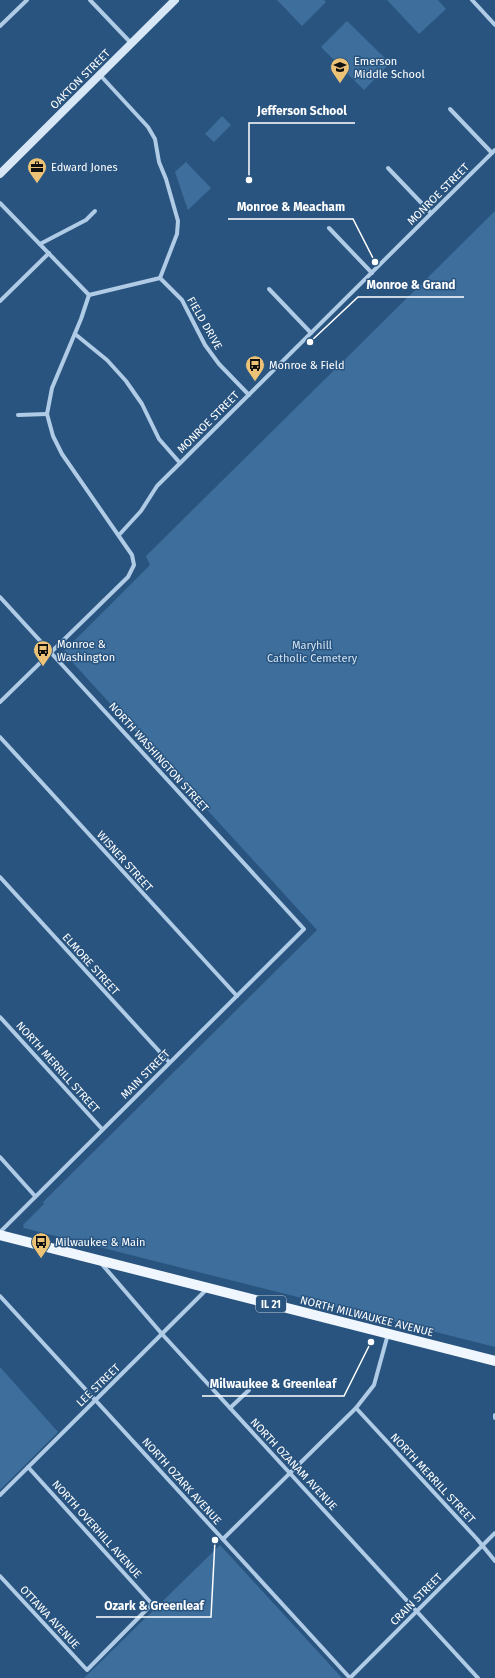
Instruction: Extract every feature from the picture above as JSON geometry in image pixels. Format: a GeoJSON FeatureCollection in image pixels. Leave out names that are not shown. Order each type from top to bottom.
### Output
{"type":"FeatureCollection","features":[{"type":"Feature","properties":{"kind":"main road","name":"OAKTON STREET"},"geometry":{"type":"LineString","coordinates":[[0,174],[175,0]]}},
{"type":"Feature","properties":{"kind":"main road","name":"NORTH MILWAUKEE AVENUE"},"geometry":{"type":"LineString","coordinates":[[0,1233],[99,1261],[495,1361]]}},
{"type":"Feature","properties":{"kind":"street"},"geometry":{"type":"LineString","coordinates":[[0,26],[27,0]]}},
{"type":"Feature","properties":{"kind":"street"},"geometry":{"type":"LineString","coordinates":[[90,0],[132,44]]}},
{"type":"Feature","properties":{"kind":"street"},"geometry":{"type":"LineString","coordinates":[[472,0],[495,25]]}},
{"type":"Feature","properties":{"kind":"street"},"geometry":{"type":"LineString","coordinates":[[89,295],[160,278],[178,227],[172,200],[159,162],[152,133],[100,75]]}},
{"type":"Feature","properties":{"kind":"street"},"geometry":{"type":"LineString","coordinates":[[450,109],[494,151]]}},
{"type":"Feature","properties":{"kind":"street","name":"MONROE STREET"},"geometry":{"type":"LineString","coordinates":[[119,535],[141,511],[157,486],[494,151]]}},
{"type":"Feature","properties":{"kind":"street"},"geometry":{"type":"LineString","coordinates":[[388,168],[432,213]]}},
{"type":"Feature","properties":{"kind":"street"},"geometry":{"type":"LineString","coordinates":[[0,203],[89,295]]}},
{"type":"Feature","properties":{"kind":"street"},"geometry":{"type":"LineString","coordinates":[[40,244],[86,220],[95,211]]}},
{"type":"Feature","properties":{"kind":"street"},"geometry":{"type":"LineString","coordinates":[[329,228],[372,272]]}},
{"type":"Feature","properties":{"kind":"street"},"geometry":{"type":"LineString","coordinates":[[0,301],[49,253]]}},
{"type":"Feature","properties":{"kind":"street","name":"FIELD DRIVE"},"geometry":{"type":"LineString","coordinates":[[160,278],[182,300],[205,344],[218,364],[249,395]]}},
{"type":"Feature","properties":{"kind":"street"},"geometry":{"type":"LineString","coordinates":[[269,289],[312,332]]}},
{"type":"Feature","properties":{"kind":"street"},"geometry":{"type":"LineString","coordinates":[[0,702],[128,577],[132,571],[134,560],[132,555],[62,454],[53,436],[47,414],[52,388],[75,334],[89,295]]}},
{"type":"Feature","properties":{"kind":"street"},"geometry":{"type":"LineString","coordinates":[[75,334],[107,360],[126,381],[142,404],[159,439],[180,463]]}},
{"type":"Feature","properties":{"kind":"street"},"geometry":{"type":"LineString","coordinates":[[18,415],[47,414]]}},
{"type":"Feature","properties":{"kind":"street","name":"NORTH WASHINGTON STREET"},"geometry":{"type":"LineString","coordinates":[[0,597],[304,929]]}},
{"type":"Feature","properties":{"kind":"street","name":"WISNER STREET"},"geometry":{"type":"LineString","coordinates":[[0,737],[237,996]]}},
{"type":"Feature","properties":{"kind":"street","name":"ELMORE STREET"},"geometry":{"type":"LineString","coordinates":[[0,877],[169,1062]]}},
{"type":"Feature","properties":{"kind":"street","name":"MAIN STREET"},"geometry":{"type":"LineString","coordinates":[[0,1233],[169,1062],[304,929]]}},
{"type":"Feature","properties":{"kind":"street","name":"NORTH MERRILL STREET"},"geometry":{"type":"LineString","coordinates":[[0,1017],[102,1129]]}},
{"type":"Feature","properties":{"kind":"street"},"geometry":{"type":"LineString","coordinates":[[0,1158],[35,1196]]}},
{"type":"Feature","properties":{"kind":"street","name":"NORTH OZANAM AVENUE"},"geometry":{"type":"LineString","coordinates":[[99,1261],[162,1334],[478,1678]]}},
{"type":"Feature","properties":{"kind":"street","name":"LEE STREET"},"geometry":{"type":"LineString","coordinates":[[0,1494],[208,1288]]}},
{"type":"Feature","properties":{"kind":"street","name":"NORTH OZARK AVENUE"},"geometry":{"type":"LineString","coordinates":[[0,1296],[350,1678]]}},
{"type":"Feature","properties":{"kind":"street"},"geometry":{"type":"LineString","coordinates":[[223,1539],[356,1408],[374,1385],[388,1334]]}},
{"type":"Feature","properties":{"kind":"street"},"geometry":{"type":"LineString","coordinates":[[230,1408],[249,1390]]}},
{"type":"Feature","properties":{"kind":"street","name":"NORTH MERRILL STREET"},"geometry":{"type":"LineString","coordinates":[[356,1408],[495,1561]]}},
{"type":"Feature","properties":{"kind":"street","name":"NORTH OVERHILL AVENUE"},"geometry":{"type":"LineString","coordinates":[[28,1467],[152,1604],[87,1670]]}},
{"type":"Feature","properties":{"kind":"street","name":"CRAIN STREET"},"geometry":{"type":"LineString","coordinates":[[350,1678],[495,1533]]}},
{"type":"Feature","properties":{"kind":"street","name":"OTTAWA AVENUE"},"geometry":{"type":"LineString","coordinates":[[0,1576],[87,1670]]}},
{"type":"Feature","properties":{"kind":"green space"},"geometry":{"type":"Polygon","coordinates":[[[277,0],[324,0],[326,2],[302,26],[277,0]]]}},
{"type":"Feature","properties":{"kind":"green space"},"geometry":{"type":"Polygon","coordinates":[[[387,0],[438,0],[446,9],[419,34],[387,0]]]}},
{"type":"Feature","properties":{"kind":"green space"},"geometry":{"type":"Polygon","coordinates":[[[347,21],[390,63],[364,90],[321,47],[347,21]]]}},
{"type":"Feature","properties":{"kind":"green space"},"geometry":{"type":"Polygon","coordinates":[[[222,116],[231,125],[214,142],[205,134],[222,116]]]}},
{"type":"Feature","properties":{"kind":"green space"},"geometry":{"type":"Polygon","coordinates":[[[186,162],[211,188],[188,210],[175,172],[186,162]]]}},
{"type":"Feature","properties":{"kind":"green space","name":"Maryhill Catholic Cemetery"},"geometry":{"type":"Polygon","coordinates":[[[495,211],[495,1347],[24,1228],[23,1225],[44,1204],[43,1202],[317,930],[63,652],[150,565],[146,556],[495,211]]]}},
{"type":"Feature","properties":{"kind":"green space"},"geometry":{"type":"Polygon","coordinates":[[[0,1367],[58,1432],[0,1490],[0,1367]]]}},
{"type":"Feature","properties":{"kind":"green space"},"geometry":{"type":"Polygon","coordinates":[[[220,1545],[342,1678],[84,1678],[220,1545]]]}},
{"type":"Feature","properties":{"kind":"place","name":"Emerson Middle School"},"geometry":{"type":"Point","coordinates":[340,84]}},
{"type":"Feature","properties":{"kind":"place","name":"Jefferson School"},"geometry":{"type":"Point","coordinates":[249,180]}},
{"type":"Feature","properties":{"kind":"place","name":"Edward Jones"},"geometry":{"type":"Point","coordinates":[37,184]}},
{"type":"Feature","properties":{"kind":"place","name":"Monroe & Meacham"},"geometry":{"type":"Point","coordinates":[375,262]}},
{"type":"Feature","properties":{"kind":"place","name":"Monroe & Grand"},"geometry":{"type":"Point","coordinates":[310,342]}},
{"type":"Feature","properties":{"kind":"place","name":"Monroe & Field"},"geometry":{"type":"Point","coordinates":[255,382]}},
{"type":"Feature","properties":{"kind":"place","name":"Monroe & Washington"},"geometry":{"type":"Point","coordinates":[43,667]}},
{"type":"Feature","properties":{"kind":"place","name":"Milwaukee & Main"},"geometry":{"type":"Point","coordinates":[41,1259]}},
{"type":"Feature","properties":{"kind":"place","name":"Milwaukee & Greenleaf"},"geometry":{"type":"Point","coordinates":[371,1342]}},
{"type":"Feature","properties":{"kind":"place","name":"Ozark & Greenleaf"},"geometry":{"type":"Point","coordinates":[215,1540]}}]}
